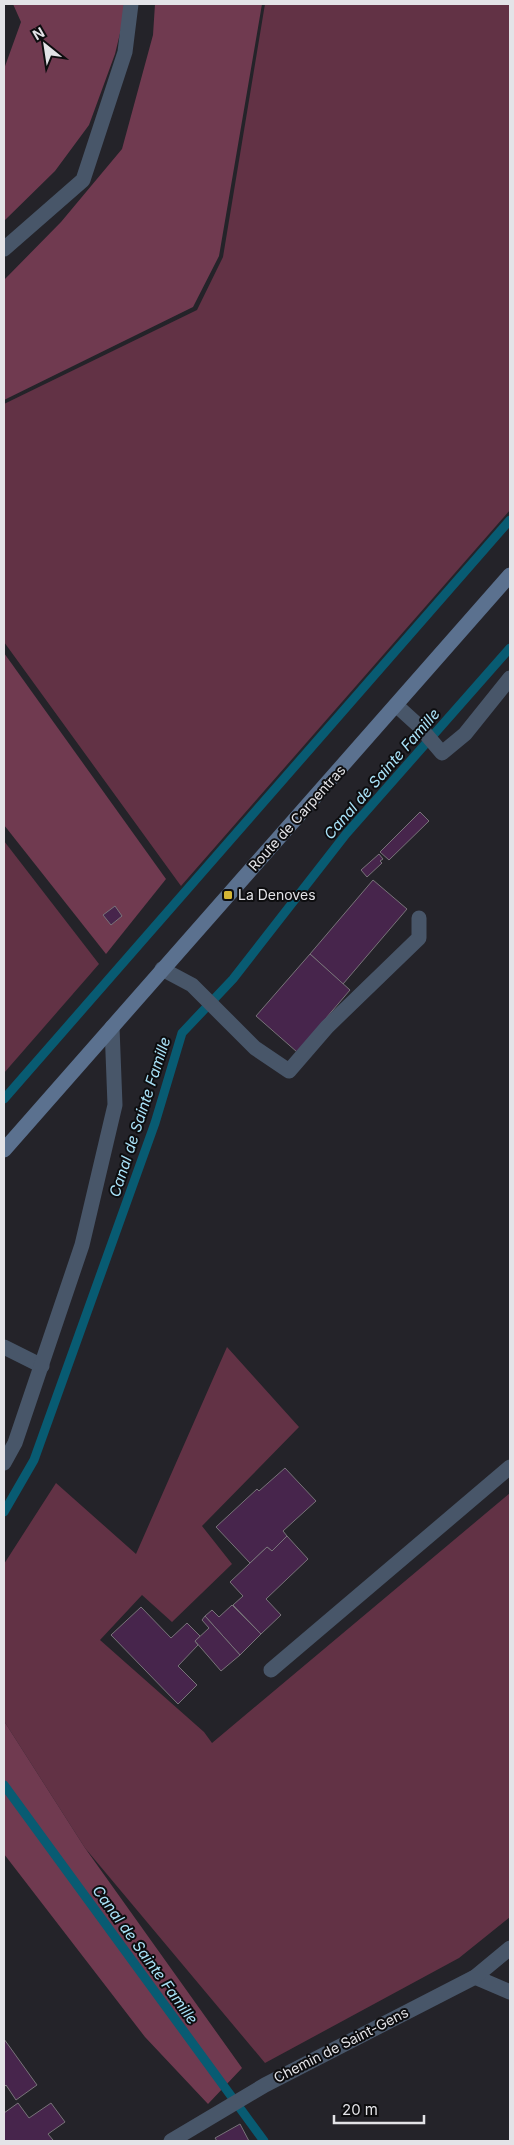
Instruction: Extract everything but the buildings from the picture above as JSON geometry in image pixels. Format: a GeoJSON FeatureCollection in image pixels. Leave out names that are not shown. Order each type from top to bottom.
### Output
{"type":"FeatureCollection","features":[{"type":"Feature","properties":{"kind":"main road","name":"Route de Carpentras"},"geometry":{"type":"LineString","coordinates":[[4,1150],[510,576]]}},
{"type":"Feature","properties":{"kind":"street"},"geometry":{"type":"LineString","coordinates":[[4,249],[82,180],[125,52],[131,4]]}},
{"type":"Feature","properties":{"kind":"street"},"geometry":{"type":"LineString","coordinates":[[397,706],[419,726],[442,753],[464,734],[510,678]]}},
{"type":"Feature","properties":{"kind":"street"},"geometry":{"type":"LineString","coordinates":[[162,969],[192,985],[255,1048],[289,1071],[327,1027],[419,938],[419,918]]}},
{"type":"Feature","properties":{"kind":"street"},"geometry":{"type":"LineString","coordinates":[[4,1463],[15,1443],[82,1245],[115,1105],[112,1027]]}},
{"type":"Feature","properties":{"kind":"street"},"geometry":{"type":"LineString","coordinates":[[4,1347],[42,1366]]}},
{"type":"Feature","properties":{"kind":"street"},"geometry":{"type":"LineString","coordinates":[[271,1670],[510,1467]]}},
{"type":"Feature","properties":{"kind":"street","name":"Chemin de Saint-Gens"},"geometry":{"type":"LineString","coordinates":[[172,2141],[265,2085],[475,1977],[510,1948]]}},
{"type":"Feature","properties":{"kind":"street"},"geometry":{"type":"LineString","coordinates":[[475,1977],[510,1992]]}},
{"type":"Feature","properties":{"kind":"shaded area"},"geometry":{"type":"Polygon","coordinates":[[[13,4],[124,4],[123,21],[115,54],[89,125],[55,171],[4,221],[4,69],[21,22],[13,4]]]}},
{"type":"Feature","properties":{"kind":"shaded area"},"geometry":{"type":"Polygon","coordinates":[[[155,4],[262,4],[219,256],[193,307],[4,400],[4,280],[61,222],[122,149],[153,35],[155,4]]]}},
{"type":"Feature","properties":{"kind":"shaded area"},"geometry":{"type":"Polygon","coordinates":[[[265,4],[510,4],[510,510],[181,886],[4,642],[4,404],[197,310],[223,257],[265,4]]]}},
{"type":"Feature","properties":{"kind":"shaded area"},"geometry":{"type":"Polygon","coordinates":[[[4,653],[166,879],[106,954],[4,825],[4,653]]]}},
{"type":"Feature","properties":{"kind":"shaded area"},"geometry":{"type":"Polygon","coordinates":[[[4,841],[99,964],[4,1073],[4,841]]]}},
{"type":"Feature","properties":{"kind":"shaded area"},"geometry":{"type":"Polygon","coordinates":[[[227,1347],[299,1427],[202,1526],[232,1564],[172,1622],[142,1595],[100,1640],[204,1732],[212,1743],[510,1493],[510,1917],[459,1958],[265,2063],[85,1848],[4,1721],[4,1564],[56,1483],[136,1554],[227,1347]]]}},
{"type":"Feature","properties":{"kind":"shaded area"},"geometry":{"type":"Polygon","coordinates":[[[4,1721],[85,1848],[242,2068],[208,2104],[145,2037],[4,1854],[4,1721]]]}},
{"type":"Feature","properties":{"kind":"waterway"},"geometry":{"type":"LineString","coordinates":[[4,1099],[510,520]]}},
{"type":"Feature","properties":{"kind":"waterway","name":"Canal de Sainte Famille"},"geometry":{"type":"LineString","coordinates":[[4,1512],[34,1460],[155,1123],[182,1033],[233,979],[346,834],[510,648]]}},
{"type":"Feature","properties":{"kind":"waterway","name":"Canal de Sainte Famille"},"geometry":{"type":"LineString","coordinates":[[4,1785],[264,2141]]}},
{"type":"Feature","properties":{"kind":"place","name":"La Denoves"},"geometry":{"type":"Point","coordinates":[228,895]}}]}
